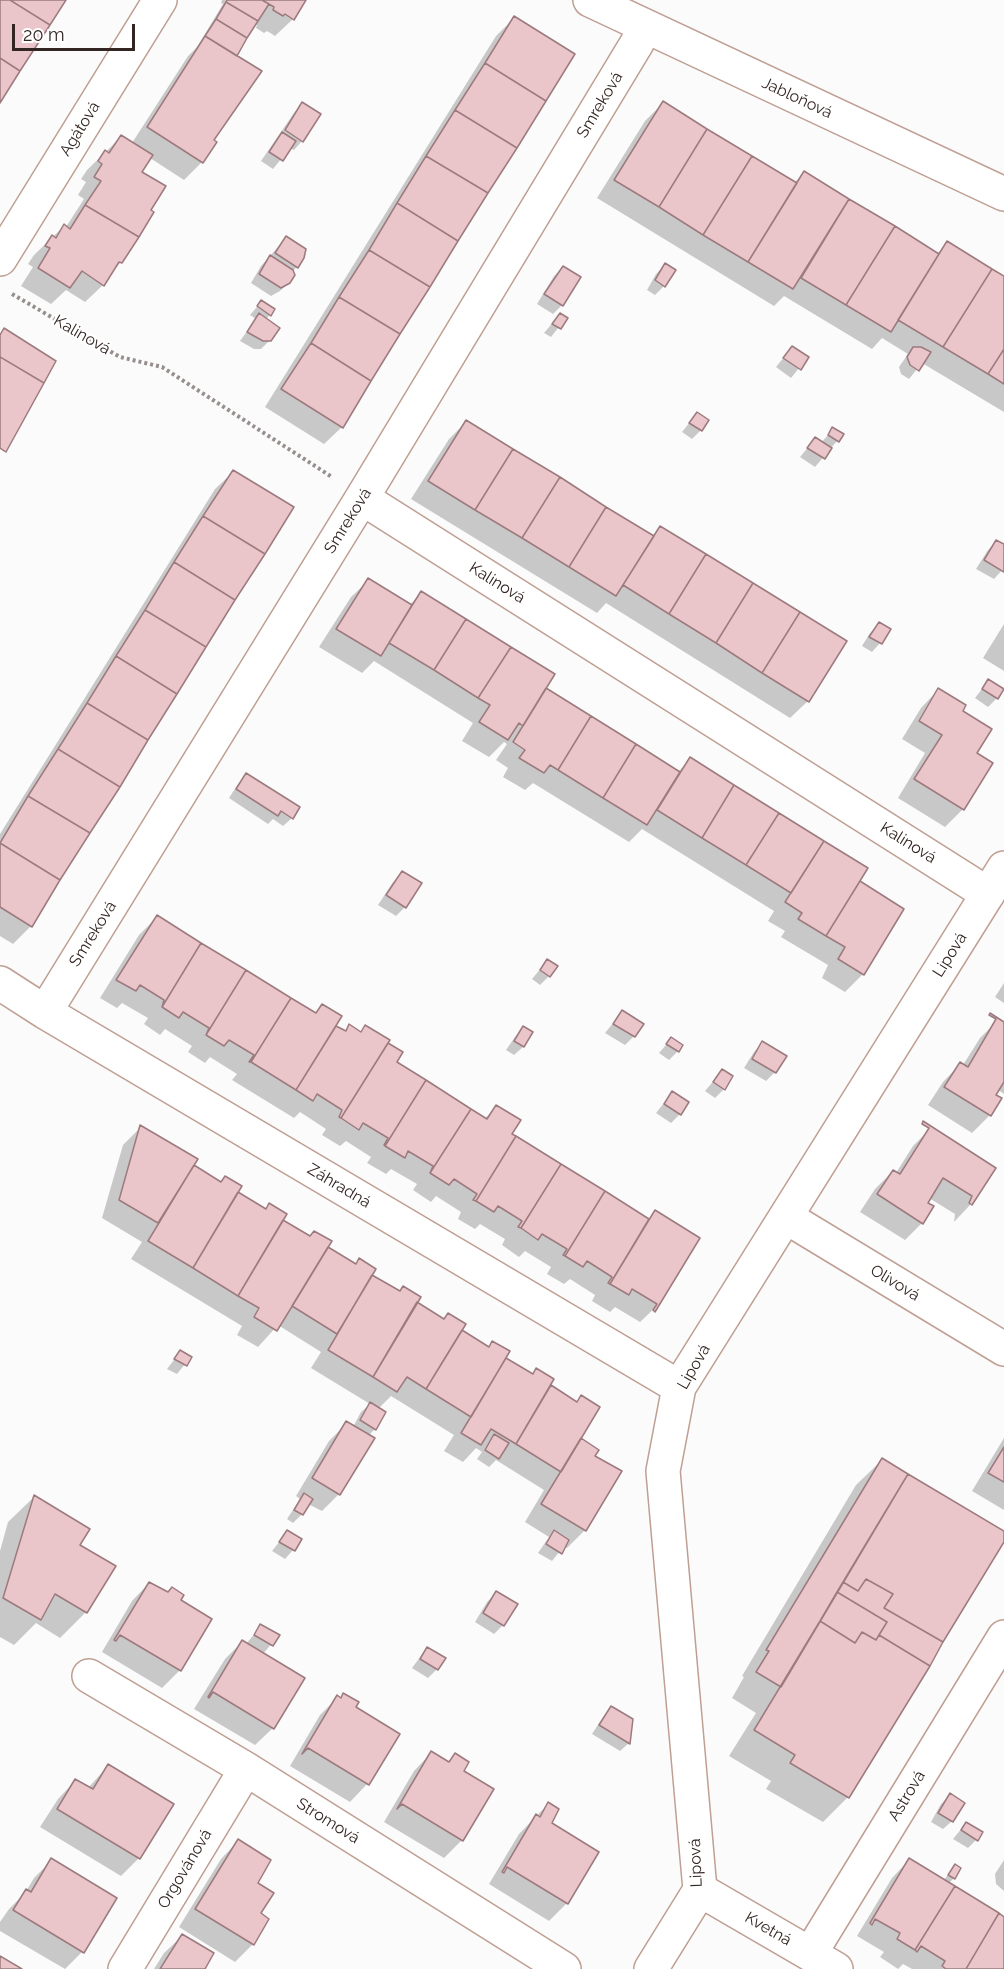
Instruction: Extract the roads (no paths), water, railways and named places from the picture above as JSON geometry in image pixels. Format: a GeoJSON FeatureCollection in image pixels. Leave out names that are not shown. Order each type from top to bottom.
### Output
{"type":"FeatureCollection","features":[{"type":"Feature","properties":{"kind":"street","name":"Agátová"},"geometry":{"type":"LineString","coordinates":[[0,259],[160,0]]}},
{"type":"Feature","properties":{"kind":"street","name":"Jabloňová"},"geometry":{"type":"LineString","coordinates":[[590,0],[1004,194]]}},
{"type":"Feature","properties":{"kind":"street","name":"Smreková"},"geometry":{"type":"LineString","coordinates":[[45,1012],[362,498],[637,43],[645,26]]}},
{"type":"Feature","properties":{"kind":"street","name":"Kalinová"},"geometry":{"type":"LineString","coordinates":[[362,498],[996,881]]}},
{"type":"Feature","properties":{"kind":"street","name":"Lipová"},"geometry":{"type":"LineString","coordinates":[[651,1969],[700,1890],[663,1471],[679,1387],[996,881]]}},
{"type":"Feature","properties":{"kind":"street","name":"Záhradná"},"geometry":{"type":"LineString","coordinates":[[0,983],[45,1012],[679,1387]]}},
{"type":"Feature","properties":{"kind":"street","name":"Olivová"},"geometry":{"type":"LineString","coordinates":[[786,1217],[1004,1349]]}},
{"type":"Feature","properties":{"kind":"street","name":"Astrová"},"geometry":{"type":"LineString","coordinates":[[823,1961],[1004,1637]]}},
{"type":"Feature","properties":{"kind":"street","name":"Stromová"},"geometry":{"type":"LineString","coordinates":[[89,1676],[246,1769],[564,1969]]}},
{"type":"Feature","properties":{"kind":"street","name":"Orgovánová"},"geometry":{"type":"LineString","coordinates":[[125,1969],[246,1769]]}},
{"type":"Feature","properties":{"kind":"street","name":"Kvetná"},"geometry":{"type":"LineString","coordinates":[[700,1890],[823,1961]]}}]}
